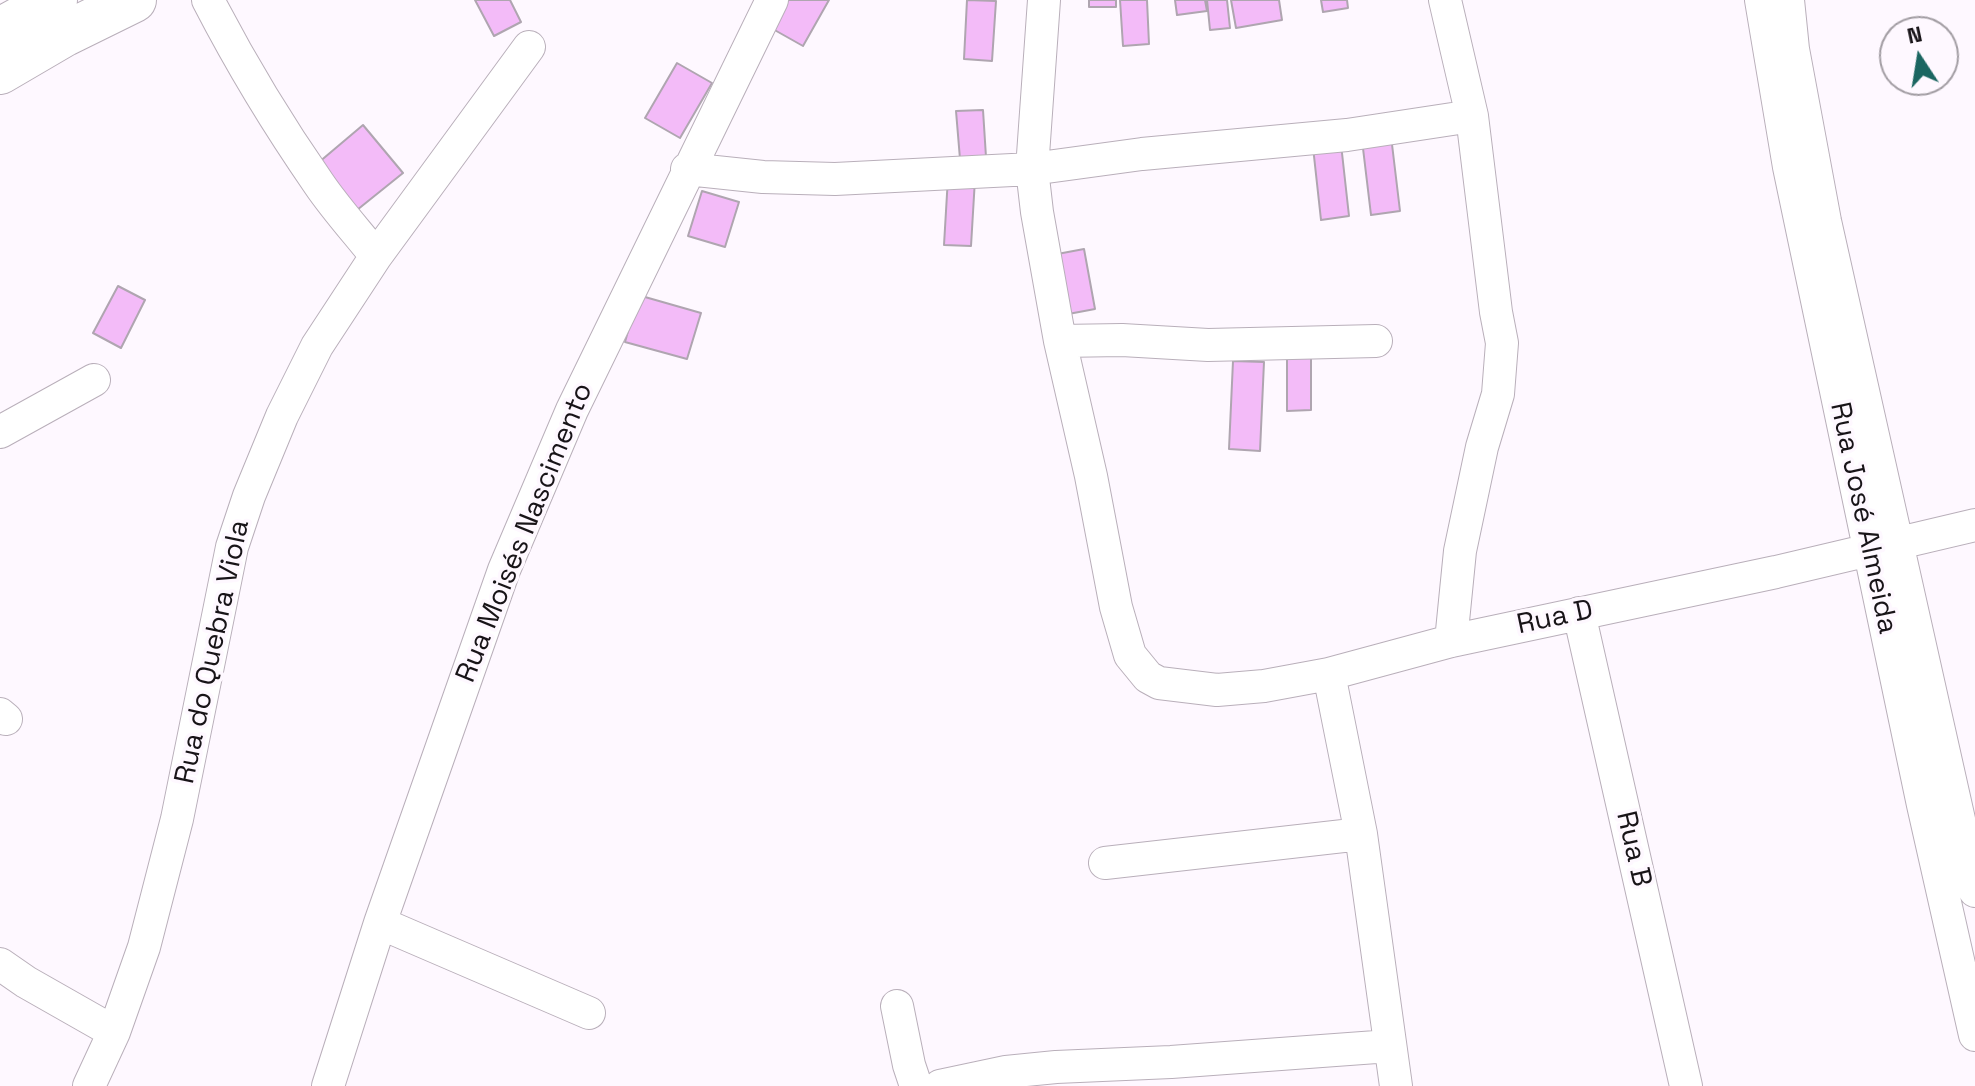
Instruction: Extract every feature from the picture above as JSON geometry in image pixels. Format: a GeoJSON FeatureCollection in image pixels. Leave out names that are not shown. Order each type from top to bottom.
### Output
{"type":"FeatureCollection","features":[{"type":"Feature","properties":{"kind":"street"},"geometry":{"type":"LineString","coordinates":[[2,55],[55,0]]}},
{"type":"Feature","properties":{"kind":"street"},"geometry":{"type":"LineString","coordinates":[[2,55],[65,34],[134,0]]}},
{"type":"Feature","properties":{"kind":"street"},"geometry":{"type":"LineString","coordinates":[[208,0],[237,56],[279,125],[320,186],[376,256]]}},
{"type":"Feature","properties":{"kind":"street","name":"Rua Moisés Nascimento"},"geometry":{"type":"LineString","coordinates":[[328,1086],[380,923],[504,570],[572,410],[772,0]]}},
{"type":"Feature","properties":{"kind":"street"},"geometry":{"type":"LineString","coordinates":[[1044,0],[1032,169],[1060,341],[1208,345],[1376,341]]}},
{"type":"Feature","properties":{"kind":"street"},"geometry":{"type":"LineString","coordinates":[[1445,0],[1472,116],[1502,343],[1493,416],[1482,447],[1460,551],[1451,641]]}},
{"type":"Feature","properties":{"kind":"street","name":"Rua José Almeida"},"geometry":{"type":"LineString","coordinates":[[1761,0],[1789,167],[1883,548],[1949,850],[1975,1035]]}},
{"type":"Feature","properties":{"kind":"street","name":"Rua José Almeida"},"geometry":{"type":"LineString","coordinates":[[1788,0],[1793,49],[1883,548]]}},
{"type":"Feature","properties":{"kind":"street","name":"Rua do Quebra Viola"},"geometry":{"type":"LineString","coordinates":[[89,1086],[114,1032],[144,947],[162,882],[232,547],[282,416],[317,346],[376,256],[529,47]]}},
{"type":"Feature","properties":{"kind":"street"},"geometry":{"type":"LineString","coordinates":[[687,169],[763,177],[835,179],[1032,169],[1142,154],[1347,135],[1472,116]]}},
{"type":"Feature","properties":{"kind":"street","name":"Rua D"},"geometry":{"type":"LineString","coordinates":[[1060,341],[1124,641],[1139,667],[1159,683],[1217,690],[1264,686],[1329,674],[1451,641],[1776,572],[1975,525]]}},
{"type":"Feature","properties":{"kind":"street"},"geometry":{"type":"LineString","coordinates":[[0,432],[94,380]]}},
{"type":"Feature","properties":{"kind":"street","name":"Rua B"},"geometry":{"type":"LineString","coordinates":[[1579,613],[1686,1086]]}},
{"type":"Feature","properties":{"kind":"street"},"geometry":{"type":"LineString","coordinates":[[1329,674],[1361,834],[1396,1086]]}},
{"type":"Feature","properties":{"kind":"street"},"geometry":{"type":"LineString","coordinates":[[1105,863],[1361,834]]}},
{"type":"Feature","properties":{"kind":"street","name":"Rua José Almeida"},"geometry":{"type":"LineString","coordinates":[[1949,850],[1975,891]]}},
{"type":"Feature","properties":{"kind":"street"},"geometry":{"type":"LineString","coordinates":[[380,923],[589,1013]]}},
{"type":"Feature","properties":{"kind":"street"},"geometry":{"type":"LineString","coordinates":[[0,964],[114,1032]]}},
{"type":"Feature","properties":{"kind":"street"},"geometry":{"type":"LineString","coordinates":[[897,1006],[916,1086]]}},
{"type":"Feature","properties":{"kind":"street"},"geometry":{"type":"LineString","coordinates":[[940,1086],[1006,1072],[1173,1074],[1390,1046]]}},
{"type":"Feature","properties":{"kind":"building"},"geometry":{"type":"Polygon","coordinates":[[[475,0],[510,0],[521,22],[494,36],[475,0]]]}},
{"type":"Feature","properties":{"kind":"building"},"geometry":{"type":"Polygon","coordinates":[[[788,0],[829,0],[803,46],[771,28],[788,0]]]}},
{"type":"Feature","properties":{"kind":"building"},"geometry":{"type":"Polygon","coordinates":[[[967,0],[996,1],[992,61],[964,59],[967,0]]]}},
{"type":"Feature","properties":{"kind":"building"},"geometry":{"type":"Polygon","coordinates":[[[1089,0],[1116,0],[1116,7],[1089,7],[1089,0]]]}},
{"type":"Feature","properties":{"kind":"building"},"geometry":{"type":"Polygon","coordinates":[[[1120,0],[1147,0],[1149,44],[1123,46],[1120,0]]]}},
{"type":"Feature","properties":{"kind":"building"},"geometry":{"type":"Polygon","coordinates":[[[1175,0],[1205,0],[1207,11],[1177,15],[1175,0]]]}},
{"type":"Feature","properties":{"kind":"building"},"geometry":{"type":"Polygon","coordinates":[[[1207,0],[1227,0],[1230,28],[1210,30],[1207,0]]]}},
{"type":"Feature","properties":{"kind":"building"},"geometry":{"type":"Polygon","coordinates":[[[1231,0],[1279,0],[1282,20],[1236,28],[1231,0]]]}},
{"type":"Feature","properties":{"kind":"building"},"geometry":{"type":"Polygon","coordinates":[[[1321,0],[1347,0],[1348,8],[1323,12],[1321,0]]]}},
{"type":"Feature","properties":{"kind":"building"},"geometry":{"type":"Polygon","coordinates":[[[677,63],[712,83],[680,138],[645,118],[677,63]]]}},
{"type":"Feature","properties":{"kind":"building"},"geometry":{"type":"Polygon","coordinates":[[[983,110],[986,157],[960,159],[956,111],[983,110]]]}},
{"type":"Feature","properties":{"kind":"building"},"geometry":{"type":"Polygon","coordinates":[[[363,125],[403,173],[357,210],[318,163],[363,125]]]}},
{"type":"Feature","properties":{"kind":"building"},"geometry":{"type":"Polygon","coordinates":[[[1391,136],[1400,211],[1371,215],[1362,140],[1391,136]]]}},
{"type":"Feature","properties":{"kind":"building"},"geometry":{"type":"Polygon","coordinates":[[[1341,144],[1349,216],[1321,220],[1313,147],[1341,144]]]}},
{"type":"Feature","properties":{"kind":"building"},"geometry":{"type":"Polygon","coordinates":[[[948,177],[975,179],[971,246],[944,245],[948,177]]]}},
{"type":"Feature","properties":{"kind":"building"},"geometry":{"type":"Polygon","coordinates":[[[702,191],[739,202],[725,247],[688,236],[702,191]]]}},
{"type":"Feature","properties":{"kind":"building"},"geometry":{"type":"Polygon","coordinates":[[[1084,249],[1095,309],[1063,315],[1052,255],[1084,249]]]}},
{"type":"Feature","properties":{"kind":"building"},"geometry":{"type":"Polygon","coordinates":[[[118,286],[145,300],[121,348],[93,333],[118,286]]]}},
{"type":"Feature","properties":{"kind":"building"},"geometry":{"type":"Polygon","coordinates":[[[638,295],[701,313],[687,359],[625,342],[638,295]]]}},
{"type":"Feature","properties":{"kind":"building"},"geometry":{"type":"Polygon","coordinates":[[[1287,353],[1311,353],[1311,410],[1287,411],[1287,353]]]}},
{"type":"Feature","properties":{"kind":"building"},"geometry":{"type":"Polygon","coordinates":[[[1233,361],[1264,362],[1260,451],[1229,449],[1233,361]]]}}]}
